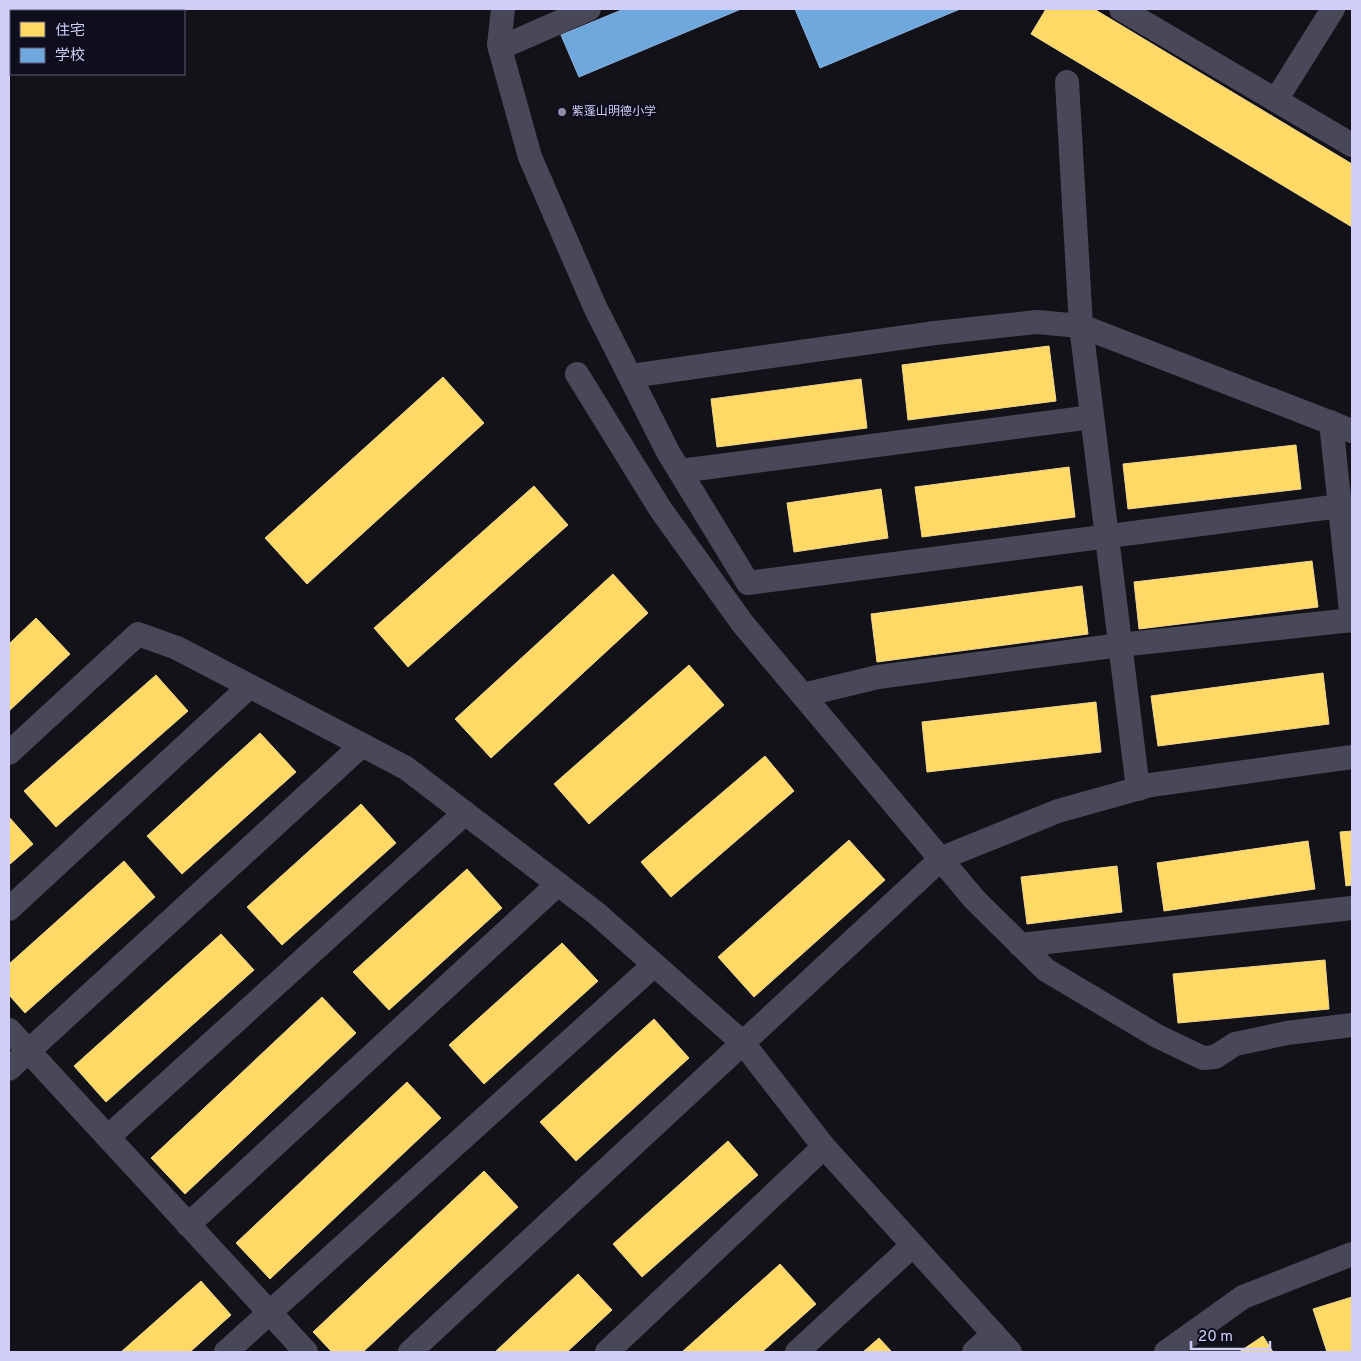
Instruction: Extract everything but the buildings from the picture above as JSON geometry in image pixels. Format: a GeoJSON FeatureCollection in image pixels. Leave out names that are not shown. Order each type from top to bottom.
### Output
{"type":"FeatureCollection","features":[{"type":"Feature","properties":{"kind":"street"},"geometry":{"type":"LineString","coordinates":[[502,9],[500,48],[530,157],[595,307],[680,471],[748,583],[1340,506]]}},
{"type":"Feature","properties":{"kind":"street"},"geometry":{"type":"LineString","coordinates":[[500,48],[590,9]]}},
{"type":"Feature","properties":{"kind":"street"},"geometry":{"type":"LineString","coordinates":[[1121,9],[1352,145]]}},
{"type":"Feature","properties":{"kind":"street"},"geometry":{"type":"LineString","coordinates":[[1276,100],[1333,9]]}},
{"type":"Feature","properties":{"kind":"street"},"geometry":{"type":"LineString","coordinates":[[1067,82],[1081,326],[1138,789]]}},
{"type":"Feature","properties":{"kind":"street"},"geometry":{"type":"LineString","coordinates":[[631,376],[1028,323],[1081,326],[1342,427],[1340,506],[1352,621],[1120,645],[878,677],[803,695]]}},
{"type":"Feature","properties":{"kind":"street"},"geometry":{"type":"LineString","coordinates":[[577,374],[661,510],[742,624],[942,858],[975,900],[1046,970],[1157,1036],[1203,1058],[1215,1057],[1235,1044],[1287,1033],[1352,1025]]}},
{"type":"Feature","properties":{"kind":"street"},"geometry":{"type":"LineString","coordinates":[[680,471],[1092,417]]}},
{"type":"Feature","properties":{"kind":"street"},"geometry":{"type":"LineString","coordinates":[[9,753],[138,634],[177,648],[406,768],[596,913],[743,1043],[824,1147],[1010,1352]]}},
{"type":"Feature","properties":{"kind":"street"},"geometry":{"type":"LineString","coordinates":[[9,909],[250,686]]}},
{"type":"Feature","properties":{"kind":"street"},"geometry":{"type":"LineString","coordinates":[[9,1070],[362,745]]}},
{"type":"Feature","properties":{"kind":"street"},"geometry":{"type":"LineString","coordinates":[[410,1352],[942,858],[1058,811],[1151,785],[1352,757]]}},
{"type":"Feature","properties":{"kind":"street"},"geometry":{"type":"LineString","coordinates":[[108,1137],[465,813]]}},
{"type":"Feature","properties":{"kind":"street"},"geometry":{"type":"LineString","coordinates":[[188,1224],[558,884]]}},
{"type":"Feature","properties":{"kind":"street"},"geometry":{"type":"LineString","coordinates":[[1020,945],[1352,908]]}},
{"type":"Feature","properties":{"kind":"street"},"geometry":{"type":"LineString","coordinates":[[226,1352],[654,965]]}},
{"type":"Feature","properties":{"kind":"street"},"geometry":{"type":"LineString","coordinates":[[9,1030],[306,1352]]}},
{"type":"Feature","properties":{"kind":"street"},"geometry":{"type":"LineString","coordinates":[[607,1352],[824,1147]]}},
{"type":"Feature","properties":{"kind":"street"},"geometry":{"type":"LineString","coordinates":[[797,1352],[912,1246]]}},
{"type":"Feature","properties":{"kind":"street"},"geometry":{"type":"LineString","coordinates":[[1166,1352],[1243,1297],[1352,1254]]}},
{"type":"Feature","properties":{"kind":"street"},"geometry":{"type":"LineString","coordinates":[[974,1352],[994,1334]]}},
{"type":"Feature","properties":{"kind":"place","name":"紫蓬山明德小学"},"geometry":{"type":"Point","coordinates":[562,112]}}]}
